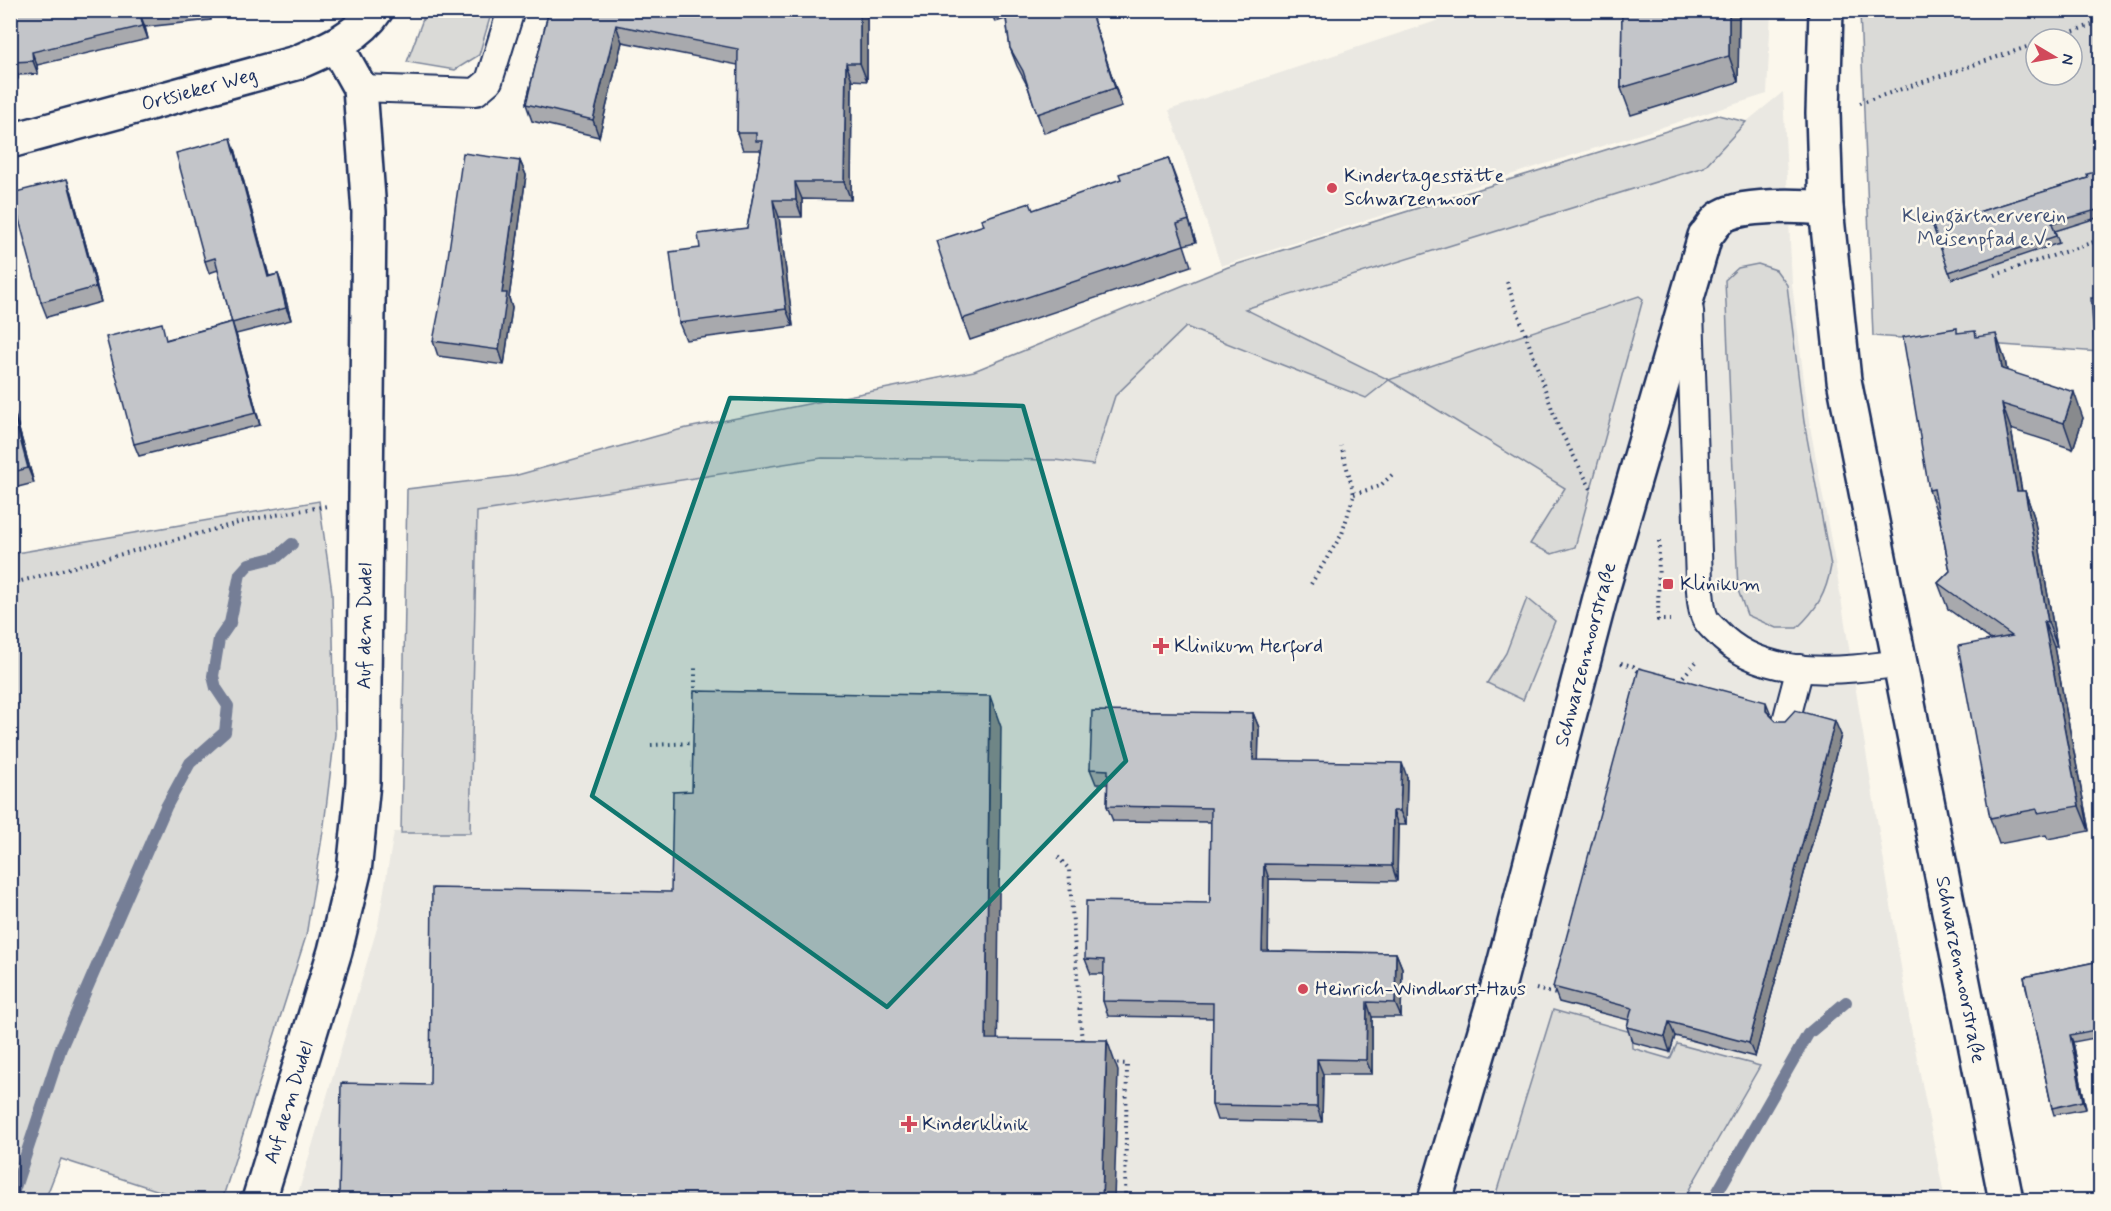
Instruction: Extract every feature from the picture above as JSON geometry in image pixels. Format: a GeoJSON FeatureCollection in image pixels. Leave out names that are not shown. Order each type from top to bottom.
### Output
{"type":"FeatureCollection","features":[{"type":"Feature","properties":{"kind":"street","name":"Ortsieker Weg"},"geometry":{"type":"LineString","coordinates":[[10,141],[296,63],[336,45],[371,18],[376,10]]}},
{"type":"Feature","properties":{"kind":"street","name":"Schwarzenmoorstraße"},"geometry":{"type":"LineString","coordinates":[[1826,10],[1823,113],[1826,208],[1844,380],[1902,663],[2006,1200]]}},
{"type":"Feature","properties":{"kind":"street","name":"Auf dem Dudel"},"geometry":{"type":"LineString","coordinates":[[259,1200],[335,951],[354,872],[363,782],[369,212],[360,88],[336,45]]}},
{"type":"Feature","properties":{"kind":"street","name":"Schwarzenmoorstraße"},"geometry":{"type":"LineString","coordinates":[[1436,1200],[1500,980],[1601,594],[1705,236],[1721,217],[1760,207],[1795,205],[1826,208]]}},
{"type":"Feature","properties":{"kind":"lane"},"geometry":{"type":"LineString","coordinates":[[360,88],[476,92],[489,81],[511,10]]}},
{"type":"Feature","properties":{"kind":"lane"},"geometry":{"type":"LineString","coordinates":[[1689,293],[1699,582],[1705,620],[1728,644],[1757,661],[1800,668],[1863,668],[1902,663]]}},
{"type":"Feature","properties":{"kind":"lane"},"geometry":{"type":"LineString","coordinates":[[1786,721],[1800,668]]}},
{"type":"Feature","properties":{"kind":"path"},"geometry":{"type":"LineString","coordinates":[[2084,28],[2100,22]]}},
{"type":"Feature","properties":{"kind":"path"},"geometry":{"type":"LineString","coordinates":[[1823,113],[1885,96],[2024,48]]}},
{"type":"Feature","properties":{"kind":"path"},"geometry":{"type":"LineString","coordinates":[[1995,275],[2100,240]]}},
{"type":"Feature","properties":{"kind":"path"},"geometry":{"type":"LineString","coordinates":[[1507,282],[1558,426],[1593,493],[1627,504]]}},
{"type":"Feature","properties":{"kind":"path"},"geometry":{"type":"LineString","coordinates":[[1311,584],[1342,534],[1354,494],[1341,446]]}},
{"type":"Feature","properties":{"kind":"path"},"geometry":{"type":"LineString","coordinates":[[1354,494],[1380,486],[1395,472]]}},
{"type":"Feature","properties":{"kind":"path"},"geometry":{"type":"LineString","coordinates":[[10,584],[253,519],[367,501]]}},
{"type":"Feature","properties":{"kind":"path"},"geometry":{"type":"LineString","coordinates":[[1676,685],[1695,662],[1728,644]]}},
{"type":"Feature","properties":{"kind":"path"},"geometry":{"type":"LineString","coordinates":[[695,665],[695,698]]}},
{"type":"Feature","properties":{"kind":"path"},"geometry":{"type":"LineString","coordinates":[[694,732],[694,754]]}},
{"type":"Feature","properties":{"kind":"path"},"geometry":{"type":"LineString","coordinates":[[651,745],[694,743]]}},
{"type":"Feature","properties":{"kind":"path"},"geometry":{"type":"LineString","coordinates":[[1058,857],[1069,870],[1083,1051]]}},
{"type":"Feature","properties":{"kind":"path"},"geometry":{"type":"LineString","coordinates":[[1105,1063],[1127,1064],[1125,1200]]}},
{"type":"Feature","properties":{"kind":"highlighted area"},"geometry":{"type":"Polygon","coordinates":[[[730,398],[1023,406],[1126,761],[887,1007],[592,796],[730,398]]]}},
{"type":"Feature","properties":{"kind":"shaded area","name":"Kindertagesstätte Schwarzenmoor"},"geometry":{"type":"Polygon","coordinates":[[[1466,11],[1771,11],[1767,94],[1221,266],[1169,110],[1466,11]]]}},
{"type":"Feature","properties":{"kind":"shaded area","name":"Klinikum Herford"},"geometry":{"type":"Polygon","coordinates":[[[1783,92],[1792,284],[1809,421],[1836,568],[1911,1028],[1945,1200],[296,1200],[378,925],[394,832],[470,832],[477,512],[822,458],[1055,460],[1093,465],[1114,396],[1186,327],[1703,167],[1746,122],[1783,92]]]}},
{"type":"Feature","properties":{"kind":"green space"},"geometry":{"type":"Polygon","coordinates":[[[426,11],[492,11],[479,55],[455,70],[407,62],[426,11]]]}},
{"type":"Feature","properties":{"kind":"green space","name":"Kleingärtnerverein Meisenpfad e.V."},"geometry":{"type":"Polygon","coordinates":[[[2100,11],[2100,352],[1873,336],[1860,12],[2100,11]]]}},
{"type":"Feature","properties":{"kind":"green space"},"geometry":{"type":"Polygon","coordinates":[[[1718,115],[1746,122],[1704,167],[1245,309],[1389,380],[1366,398],[1186,327],[1115,396],[1093,465],[1055,460],[822,458],[477,512],[470,833],[401,833],[407,489],[514,476],[682,429],[974,371],[1228,267],[1718,115]]]}},
{"type":"Feature","properties":{"kind":"green space"},"geometry":{"type":"Polygon","coordinates":[[[1758,264],[1776,270],[1787,285],[1804,422],[1831,566],[1820,600],[1797,628],[1776,628],[1747,615],[1738,590],[1725,280],[1738,268],[1758,264]]]}},
{"type":"Feature","properties":{"kind":"green space"},"geometry":{"type":"Polygon","coordinates":[[[1639,296],[1643,299],[1575,547],[1552,554],[1530,544],[1565,488],[1389,380],[1639,296]]]}},
{"type":"Feature","properties":{"kind":"green space"},"geometry":{"type":"Polygon","coordinates":[[[319,501],[332,592],[335,734],[324,825],[306,936],[222,1200],[187,1200],[61,1159],[45,1200],[11,1200],[11,554],[319,501]]]}},
{"type":"Feature","properties":{"kind":"green space"},"geometry":{"type":"Polygon","coordinates":[[[1527,598],[1555,621],[1523,700],[1487,683],[1506,653],[1527,598]]]}},
{"type":"Feature","properties":{"kind":"green space"},"geometry":{"type":"Polygon","coordinates":[[[1553,1010],[1631,1032],[1632,1048],[1670,1059],[1677,1044],[1760,1066],[1683,1200],[1494,1200],[1553,1010]]]}},
{"type":"Feature","properties":{"kind":"building"},"geometry":{"type":"Polygon","coordinates":[[[10,10],[175,10],[140,14],[143,26],[32,52],[33,61],[13,62],[13,66],[10,67],[10,10]]]}},
{"type":"Feature","properties":{"kind":"building"},"geometry":{"type":"Polygon","coordinates":[[[549,10],[740,10],[772,17],[772,10],[860,10],[860,63],[846,63],[844,182],[795,182],[796,200],[773,200],[786,309],[679,323],[670,252],[700,248],[698,234],[747,228],[763,141],[756,141],[756,133],[737,133],[738,49],[616,25],[593,120],[526,104],[549,10]]]}},
{"type":"Feature","properties":{"kind":"building"},"geometry":{"type":"Polygon","coordinates":[[[1005,10],[1090,10],[1115,88],[1037,114],[1023,71],[1010,48],[1005,10]]]}},
{"type":"Feature","properties":{"kind":"building"},"geometry":{"type":"Polygon","coordinates":[[[1622,10],[1729,10],[1729,56],[1621,88],[1622,10]]]}},
{"type":"Feature","properties":{"kind":"building"},"geometry":{"type":"Polygon","coordinates":[[[231,138],[268,277],[278,274],[286,308],[232,323],[215,258],[205,261],[176,153],[231,138]]]}},
{"type":"Feature","properties":{"kind":"building"},"geometry":{"type":"Polygon","coordinates":[[[463,153],[520,161],[502,293],[507,293],[499,350],[433,341],[444,285],[463,153]]]}},
{"type":"Feature","properties":{"kind":"building"},"geometry":{"type":"Polygon","coordinates":[[[1168,158],[1189,220],[1177,224],[1184,245],[962,319],[936,241],[984,225],[981,219],[1030,203],[1033,210],[1121,179],[1119,174],[1168,158]]]}},
{"type":"Feature","properties":{"kind":"building"},"geometry":{"type":"Polygon","coordinates":[[[2100,171],[2100,209],[2052,223],[2056,236],[1949,272],[1933,226],[2088,178],[2087,174],[2100,171]]]}},
{"type":"Feature","properties":{"kind":"building"},"geometry":{"type":"Polygon","coordinates":[[[67,179],[96,287],[41,302],[12,193],[67,179]]]}},
{"type":"Feature","properties":{"kind":"building"},"geometry":{"type":"Polygon","coordinates":[[[2091,298],[2100,298],[2100,338],[2094,338],[2091,298]]]}},
{"type":"Feature","properties":{"kind":"building"},"geometry":{"type":"Polygon","coordinates":[[[232,322],[256,413],[134,444],[106,337],[162,323],[166,340],[232,322]]]}},
{"type":"Feature","properties":{"kind":"building"},"geometry":{"type":"Polygon","coordinates":[[[1957,328],[1957,333],[1975,331],[1976,337],[1996,334],[2002,369],[2074,392],[2064,423],[2002,404],[2017,491],[2025,491],[2048,622],[2044,621],[2079,806],[2038,813],[2037,809],[1990,818],[1958,646],[2012,636],[1938,583],[1950,571],[1934,489],[1929,490],[1903,337],[1957,328]]]}},
{"type":"Feature","properties":{"kind":"building"},"geometry":{"type":"Polygon","coordinates":[[[10,402],[28,468],[10,473],[10,402]]]}},
{"type":"Feature","properties":{"kind":"building"},"geometry":{"type":"Polygon","coordinates":[[[1639,668],[1766,702],[1766,711],[1776,721],[1785,721],[1795,710],[1835,721],[1749,1043],[1669,1022],[1665,1037],[1627,1027],[1632,1008],[1553,987],[1639,668]]]}},
{"type":"Feature","properties":{"kind":"building"},"geometry":{"type":"Polygon","coordinates":[[[694,691],[990,696],[986,1039],[1107,1040],[1102,1200],[339,1200],[341,1083],[430,1085],[432,888],[671,892],[673,792],[692,791],[694,691]]]}},
{"type":"Feature","properties":{"kind":"building","name":"Heinrich-Windhorst-Haus"},"geometry":{"type":"Polygon","coordinates":[[[1092,711],[1253,713],[1253,760],[1402,763],[1400,811],[1393,811],[1392,866],[1264,864],[1262,951],[1396,953],[1395,1003],[1367,1002],[1366,1060],[1317,1059],[1317,1107],[1212,1105],[1213,1003],[1103,1001],[1104,960],[1085,959],[1086,901],[1210,903],[1211,808],[1107,806],[1108,770],[1090,769],[1092,711]]]}},
{"type":"Feature","properties":{"kind":"building"},"geometry":{"type":"Polygon","coordinates":[[[2100,961],[2100,1029],[2070,1035],[2083,1101],[2052,1108],[2024,977],[2100,961]]]}},
{"type":"Feature","properties":{"kind":"waterway"},"geometry":{"type":"LineString","coordinates":[[11,1200],[61,1048],[166,807],[190,763],[225,732],[228,706],[216,688],[213,676],[219,639],[230,623],[240,574],[249,564],[277,557],[292,544]]}},
{"type":"Feature","properties":{"kind":"waterway"},"geometry":{"type":"LineString","coordinates":[[1713,1200],[1808,1034],[1846,1002]]}},
{"type":"Feature","properties":{"kind":"place","name":"Kindertagesstätte Schwarzenmoor"},"geometry":{"type":"Point","coordinates":[1332,188]}},
{"type":"Feature","properties":{"kind":"place","name":"Klinikum"},"geometry":{"type":"Point","coordinates":[1668,584]}},
{"type":"Feature","properties":{"kind":"place","name":"Klinikum Herford"},"geometry":{"type":"Point","coordinates":[1161,646]}},
{"type":"Feature","properties":{"kind":"place","name":"Heinrich-Windhorst-Haus"},"geometry":{"type":"Point","coordinates":[1303,989]}},
{"type":"Feature","properties":{"kind":"place","name":"Kinderklinik"},"geometry":{"type":"Point","coordinates":[909,1124]}}]}
